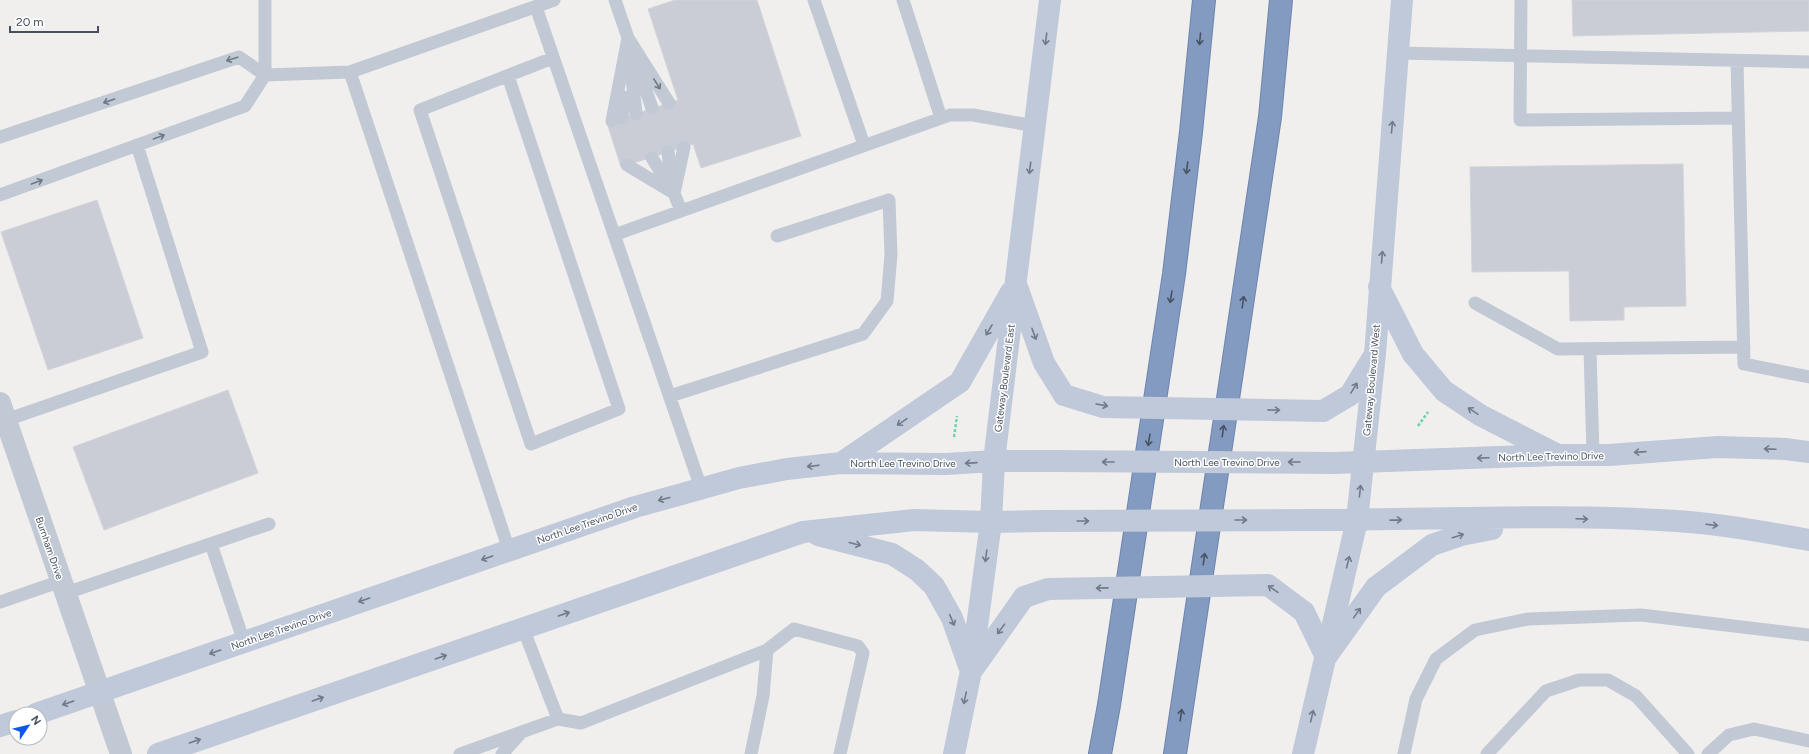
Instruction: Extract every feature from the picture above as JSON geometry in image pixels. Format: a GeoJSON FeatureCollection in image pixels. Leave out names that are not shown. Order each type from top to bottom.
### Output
{"type":"FeatureCollection","features":[{"type":"Feature","properties":{"kind":"highway"},"geometry":{"type":"LineString","coordinates":[[1100,754],[1109,705],[1174,274],[1191,132],[1204,0]]}},
{"type":"Feature","properties":{"kind":"highway"},"geometry":{"type":"LineString","coordinates":[[1175,754],[1270,118],[1281,0]]}},
{"type":"Feature","properties":{"kind":"main road","name":"Gateway Boulevard East"},"geometry":{"type":"LineString","coordinates":[[954,754],[971,671],[991,522],[994,461],[1050,0]]}},
{"type":"Feature","properties":{"kind":"main road","name":"Gateway Boulevard West"},"geometry":{"type":"LineString","coordinates":[[1304,754],[1357,520],[1375,354],[1402,0]]}},
{"type":"Feature","properties":{"kind":"main road"},"geometry":{"type":"LineString","coordinates":[[1016,284],[1044,363],[1064,395],[1103,406],[1323,411],[1350,395],[1375,354]]}},
{"type":"Feature","properties":{"kind":"main road"},"geometry":{"type":"LineString","coordinates":[[841,463],[960,382],[1016,284]]}},
{"type":"Feature","properties":{"kind":"main road"},"geometry":{"type":"LineString","coordinates":[[1379,287],[1413,354],[1444,391],[1480,415],[1557,455]]}},
{"type":"Feature","properties":{"kind":"main road","name":"North Lee Trevino Drive"},"geometry":{"type":"LineString","coordinates":[[48,710],[635,506],[739,478],[786,469],[841,463],[946,464],[994,461],[1363,463],[1593,454],[1718,447],[1785,449],[1809,452]]}},
{"type":"Feature","properties":{"kind":"main road"},"geometry":{"type":"LineString","coordinates":[[971,671],[1024,597],[1048,589],[1268,585],[1304,612],[1326,657],[1376,587],[1432,545],[1461,535],[1550,518]]}},
{"type":"Feature","properties":{"kind":"main road"},"geometry":{"type":"LineString","coordinates":[[158,754],[803,532],[914,520],[991,522],[1550,518],[1678,521],[1809,540]]}},
{"type":"Feature","properties":{"kind":"main road"},"geometry":{"type":"LineString","coordinates":[[803,532],[892,554],[917,570],[934,586],[952,618],[971,671]]}},
{"type":"Feature","properties":{"kind":"street","name":"Burnham Drive"},"geometry":{"type":"LineString","coordinates":[[3,411],[121,754]]}},
{"type":"Feature","properties":{"kind":"lane"},"geometry":{"type":"LineString","coordinates":[[0,195],[245,106],[265,75],[265,0]]}},
{"type":"Feature","properties":{"kind":"lane"},"geometry":{"type":"LineString","coordinates":[[0,137],[239,57],[265,75],[350,72],[554,0]]}},
{"type":"Feature","properties":{"kind":"lane"},"geometry":{"type":"LineString","coordinates":[[614,0],[652,108]]}},
{"type":"Feature","properties":{"kind":"lane"},"geometry":{"type":"LineString","coordinates":[[814,0],[864,145]]}},
{"type":"Feature","properties":{"kind":"lane"},"geometry":{"type":"LineString","coordinates":[[903,0],[941,118]]}},
{"type":"Feature","properties":{"kind":"lane"},"geometry":{"type":"LineString","coordinates":[[1521,0],[1520,120],[1738,118]]}},
{"type":"Feature","properties":{"kind":"lane"},"geometry":{"type":"LineString","coordinates":[[536,7],[701,488]]}},
{"type":"Feature","properties":{"kind":"lane"},"geometry":{"type":"LineString","coordinates":[[628,38],[670,103]]}},
{"type":"Feature","properties":{"kind":"lane"},"geometry":{"type":"LineString","coordinates":[[628,38],[636,114]]}},
{"type":"Feature","properties":{"kind":"lane"},"geometry":{"type":"LineString","coordinates":[[617,120],[628,38]]}},
{"type":"Feature","properties":{"kind":"lane"},"geometry":{"type":"LineString","coordinates":[[1398,53],[1809,62]]}},
{"type":"Feature","properties":{"kind":"lane"},"geometry":{"type":"LineString","coordinates":[[508,76],[619,409],[531,444],[420,110],[554,58]]}},
{"type":"Feature","properties":{"kind":"lane"},"geometry":{"type":"LineString","coordinates":[[1737,61],[1744,364],[1809,377]]}},
{"type":"Feature","properties":{"kind":"lane"},"geometry":{"type":"LineString","coordinates":[[350,72],[509,550]]}},
{"type":"Feature","properties":{"kind":"lane"},"geometry":{"type":"LineString","coordinates":[[614,235],[950,115],[973,115],[1035,126]]}},
{"type":"Feature","properties":{"kind":"lane"},"geometry":{"type":"LineString","coordinates":[[3,411],[202,352],[136,145]]}},
{"type":"Feature","properties":{"kind":"lane"},"geometry":{"type":"LineString","coordinates":[[674,192],[684,147]]}},
{"type":"Feature","properties":{"kind":"lane"},"geometry":{"type":"LineString","coordinates":[[668,152],[674,192],[681,211]]}},
{"type":"Feature","properties":{"kind":"lane"},"geometry":{"type":"LineString","coordinates":[[652,158],[674,192]]}},
{"type":"Feature","properties":{"kind":"lane"},"geometry":{"type":"LineString","coordinates":[[632,164],[674,192]]}},
{"type":"Feature","properties":{"kind":"lane"},"geometry":{"type":"LineString","coordinates":[[670,396],[863,334],[887,300],[891,255],[889,200],[777,236]]}},
{"type":"Feature","properties":{"kind":"lane"},"geometry":{"type":"LineString","coordinates":[[1475,303],[1558,349],[1744,347]]}},
{"type":"Feature","properties":{"kind":"lane"},"geometry":{"type":"LineString","coordinates":[[1590,349],[1593,454]]}},
{"type":"Feature","properties":{"kind":"lane"},"geometry":{"type":"LineString","coordinates":[[0,602],[63,587],[211,544],[269,524]]}},
{"type":"Feature","properties":{"kind":"lane"},"geometry":{"type":"LineString","coordinates":[[211,544],[244,642]]}},
{"type":"Feature","properties":{"kind":"lane"},"geometry":{"type":"LineString","coordinates":[[1404,754],[1416,699],[1436,659],[1475,630],[1528,619],[1641,615],[1809,635]]}},
{"type":"Feature","properties":{"kind":"lane"},"geometry":{"type":"LineString","coordinates":[[523,628],[558,718]]}},
{"type":"Feature","properties":{"kind":"lane"},"geometry":{"type":"LineString","coordinates":[[460,754],[558,718],[581,723],[767,650],[794,629],[858,646],[863,653],[840,754]]}},
{"type":"Feature","properties":{"kind":"lane"},"geometry":{"type":"LineString","coordinates":[[751,754],[763,696],[767,650]]}},
{"type":"Feature","properties":{"kind":"lane"},"geometry":{"type":"LineString","coordinates":[[1487,754],[1546,691],[1579,680],[1608,680],[1636,696],[1688,754]]}},
{"type":"Feature","properties":{"kind":"lane"},"geometry":{"type":"LineString","coordinates":[[1708,754],[1729,735],[1754,729],[1809,741]]}},
{"type":"Feature","properties":{"kind":"lane"},"geometry":{"type":"LineString","coordinates":[[502,754],[521,732]]}},
{"type":"Feature","properties":{"kind":"path"},"geometry":{"type":"LineString","coordinates":[[953,440],[958,412]]}},
{"type":"Feature","properties":{"kind":"building"},"geometry":{"type":"Polygon","coordinates":[[[675,0],[757,0],[801,136],[701,168],[693,144],[621,167],[607,123],[678,100],[648,9],[675,0]]]}},
{"type":"Feature","properties":{"kind":"building"},"geometry":{"type":"Polygon","coordinates":[[[1572,0],[1809,0],[1809,31],[1573,36],[1572,0]]]}},
{"type":"Feature","properties":{"kind":"building"},"geometry":{"type":"Polygon","coordinates":[[[1683,164],[1686,306],[1624,307],[1624,320],[1570,321],[1569,271],[1472,272],[1470,167],[1683,164]]]}},
{"type":"Feature","properties":{"kind":"building"},"geometry":{"type":"Polygon","coordinates":[[[97,200],[143,338],[48,370],[1,232],[97,200]]]}},
{"type":"Feature","properties":{"kind":"building"},"geometry":{"type":"Polygon","coordinates":[[[228,390],[258,473],[104,530],[73,447],[228,390]]]}}]}
